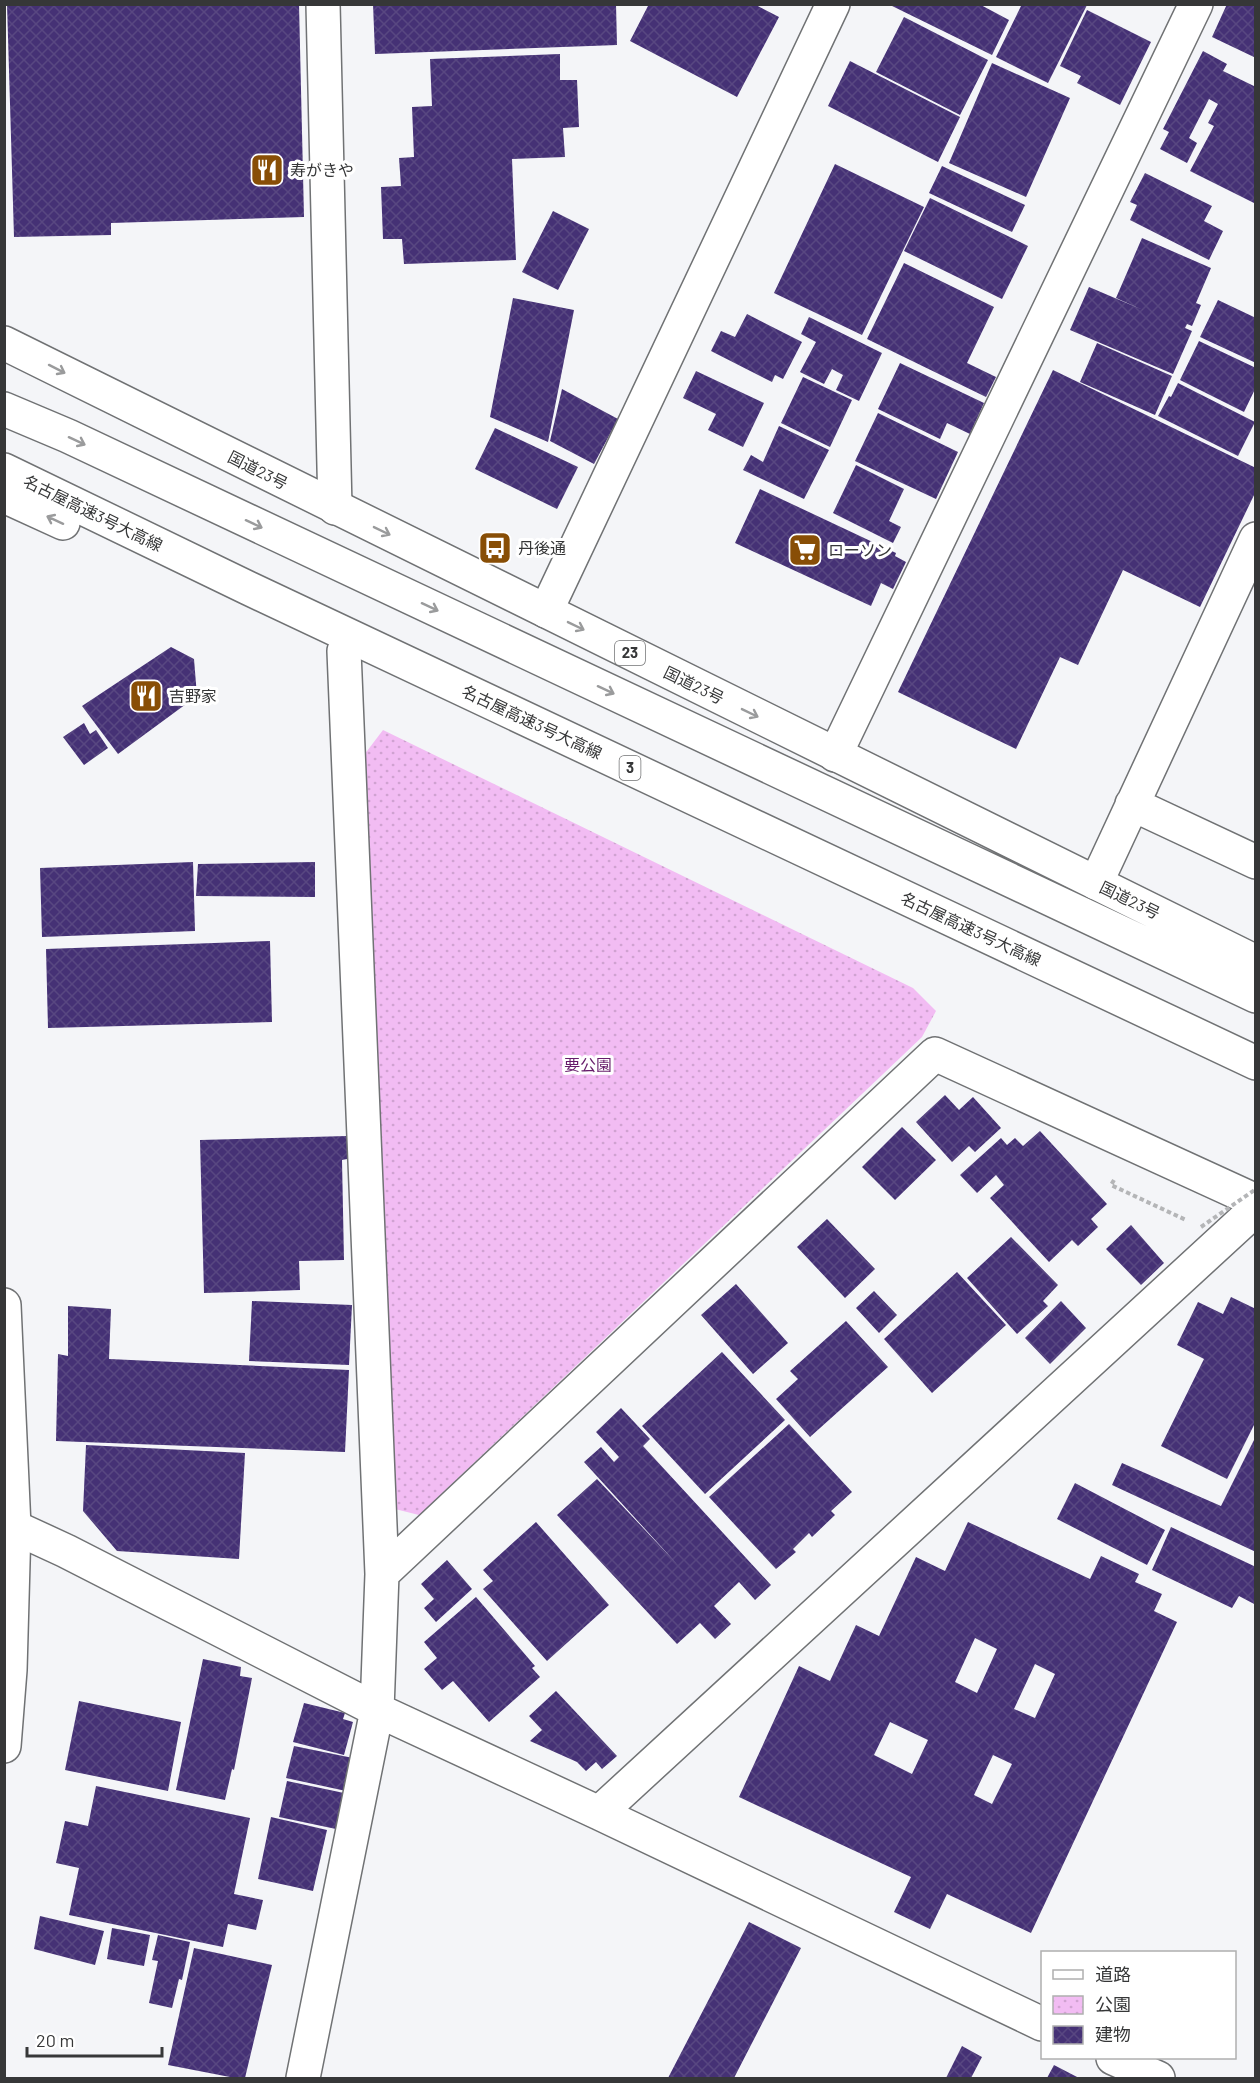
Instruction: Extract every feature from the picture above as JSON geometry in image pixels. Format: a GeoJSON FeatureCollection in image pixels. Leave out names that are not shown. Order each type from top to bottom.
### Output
{"type":"FeatureCollection","features":[{"type":"Feature","properties":{"kind":"main road"},"geometry":{"type":"LineString","coordinates":[[323,4],[335,508]]}},
{"type":"Feature","properties":{"kind":"main road"},"geometry":{"type":"LineString","coordinates":[[546,611],[832,4]]}},
{"type":"Feature","properties":{"kind":"main road"},"geometry":{"type":"LineString","coordinates":[[835,754],[1196,4]]}},
{"type":"Feature","properties":{"kind":"main road","name":"国道23号"},"geometry":{"type":"LineString","coordinates":[[4,343],[1256,962]]}},
{"type":"Feature","properties":{"kind":"main road"},"geometry":{"type":"LineString","coordinates":[[4,409],[78,441],[1256,996]]}},
{"type":"Feature","properties":{"kind":"main road","name":"名古屋高速3号大高線"},"geometry":{"type":"LineString","coordinates":[[4,470],[259,593],[1256,1064]]}},
{"type":"Feature","properties":{"kind":"main road"},"geometry":{"type":"LineString","coordinates":[[4,496],[1256,1064]]}},
{"type":"Feature","properties":{"kind":"main road"},"geometry":{"type":"LineString","coordinates":[[1096,883],[1256,539]]}},
{"type":"Feature","properties":{"kind":"main road"},"geometry":{"type":"LineString","coordinates":[[303,2079],[377,1710],[382,1574],[344,651]]}},
{"type":"Feature","properties":{"kind":"main road"},"geometry":{"type":"LineString","coordinates":[[1132,804],[1256,862]]}},
{"type":"Feature","properties":{"kind":"main road"},"geometry":{"type":"LineString","coordinates":[[382,1574],[935,1054],[1256,1201]]}},
{"type":"Feature","properties":{"kind":"main road"},"geometry":{"type":"LineString","coordinates":[[599,1813],[1256,1209]]}},
{"type":"Feature","properties":{"kind":"main road"},"geometry":{"type":"LineString","coordinates":[[4,1305],[10,1670],[4,1746]]}},
{"type":"Feature","properties":{"kind":"main road"},"geometry":{"type":"LineString","coordinates":[[9,1526],[66,1551],[377,1710],[1041,2024]]}},
{"type":"Feature","properties":{"kind":"main road"},"geometry":{"type":"LineString","coordinates":[[1115,2059],[1158,2079]]}},
{"type":"Feature","properties":{"kind":"path"},"geometry":{"type":"LineString","coordinates":[[1201,1227],[1256,1189]]}},
{"type":"Feature","properties":{"kind":"green space","name":"要公園"},"geometry":{"type":"Polygon","coordinates":[[[383,730],[913,988],[936,1011],[922,1037],[419,1515],[395,1509],[364,755],[383,730]]]}},
{"type":"Feature","properties":{"kind":"building"},"geometry":{"type":"Polygon","coordinates":[[[7,4],[299,4],[304,217],[111,223],[111,235],[14,237],[7,4]]]}},
{"type":"Feature","properties":{"kind":"building"},"geometry":{"type":"Polygon","coordinates":[[[373,4],[616,4],[617,45],[375,54],[373,4]]]}},
{"type":"Feature","properties":{"kind":"building"},"geometry":{"type":"Polygon","coordinates":[[[649,4],[754,4],[779,17],[737,97],[630,41],[649,4]]]}},
{"type":"Feature","properties":{"kind":"building"},"geometry":{"type":"Polygon","coordinates":[[[888,4],[979,4],[1009,20],[992,55],[888,4]]]}},
{"type":"Feature","properties":{"kind":"building"},"geometry":{"type":"Polygon","coordinates":[[[1022,4],[1087,5],[1048,83],[996,57],[1022,4]]]}},
{"type":"Feature","properties":{"kind":"building"},"geometry":{"type":"Polygon","coordinates":[[[1227,4],[1256,4],[1256,58],[1212,37],[1227,4]]]}},
{"type":"Feature","properties":{"kind":"building"},"geometry":{"type":"Polygon","coordinates":[[[1087,10],[1151,42],[1120,105],[1077,83],[1081,76],[1060,66],[1087,10]]]}},
{"type":"Feature","properties":{"kind":"building"},"geometry":{"type":"Polygon","coordinates":[[[904,17],[988,60],[960,115],[876,72],[904,17]]]}},
{"type":"Feature","properties":{"kind":"building"},"geometry":{"type":"Polygon","coordinates":[[[1203,51],[1227,64],[1223,71],[1256,87],[1256,204],[1190,171],[1214,126],[1208,123],[1218,104],[1209,99],[1189,138],[1197,143],[1187,163],[1160,149],[1169,132],[1163,129],[1203,51]]]}},
{"type":"Feature","properties":{"kind":"building"},"geometry":{"type":"Polygon","coordinates":[[[560,54],[560,80],[577,80],[579,127],[563,128],[565,157],[512,159],[516,260],[404,264],[402,239],[383,239],[381,187],[401,186],[399,158],[414,157],[412,107],[432,106],[430,59],[560,54]]]}},
{"type":"Feature","properties":{"kind":"building"},"geometry":{"type":"Polygon","coordinates":[[[850,61],[960,117],[938,162],[828,106],[850,61]]]}},
{"type":"Feature","properties":{"kind":"building"},"geometry":{"type":"Polygon","coordinates":[[[992,63],[1070,98],[1026,197],[949,163],[992,63]]]}},
{"type":"Feature","properties":{"kind":"building"},"geometry":{"type":"Polygon","coordinates":[[[835,164],[924,207],[862,335],[774,293],[835,164]]]}},
{"type":"Feature","properties":{"kind":"building"},"geometry":{"type":"Polygon","coordinates":[[[942,166],[1025,205],[1012,232],[929,193],[942,166]]]}},
{"type":"Feature","properties":{"kind":"building"},"geometry":{"type":"Polygon","coordinates":[[[1145,173],[1212,206],[1204,221],[1223,231],[1209,260],[1130,220],[1137,205],[1130,202],[1145,173]]]}},
{"type":"Feature","properties":{"kind":"building"},"geometry":{"type":"Polygon","coordinates":[[[930,198],[1028,246],[1002,299],[904,251],[930,198]]]}},
{"type":"Feature","properties":{"kind":"building"},"geometry":{"type":"Polygon","coordinates":[[[553,211],[589,229],[558,290],[522,272],[553,211]]]}},
{"type":"Feature","properties":{"kind":"building"},"geometry":{"type":"Polygon","coordinates":[[[1142,238],[1211,268],[1196,303],[1201,305],[1192,326],[1187,324],[1185,328],[1192,331],[1173,374],[1070,330],[1089,287],[1143,310],[1116,298],[1142,238]]]}},
{"type":"Feature","properties":{"kind":"building"},"geometry":{"type":"Polygon","coordinates":[[[904,263],[994,307],[967,363],[996,377],[986,397],[867,339],[904,263]]]}},
{"type":"Feature","properties":{"kind":"building"},"geometry":{"type":"Polygon","coordinates":[[[513,298],[574,310],[548,442],[490,417],[513,298]]]}},
{"type":"Feature","properties":{"kind":"building"},"geometry":{"type":"Polygon","coordinates":[[[1218,300],[1256,318],[1256,363],[1200,337],[1218,300]]]}},
{"type":"Feature","properties":{"kind":"building"},"geometry":{"type":"Polygon","coordinates":[[[747,314],[802,342],[783,379],[775,375],[772,382],[711,351],[721,331],[735,337],[747,314]]]}},
{"type":"Feature","properties":{"kind":"building"},"geometry":{"type":"Polygon","coordinates":[[[809,317],[882,353],[859,401],[836,390],[843,375],[832,369],[824,384],[800,372],[816,342],[801,334],[809,317]]]}},
{"type":"Feature","properties":{"kind":"building"},"geometry":{"type":"Polygon","coordinates":[[[1199,341],[1256,368],[1256,387],[1244,412],[1180,380],[1199,341]]]}},
{"type":"Feature","properties":{"kind":"building"},"geometry":{"type":"Polygon","coordinates":[[[1097,343],[1172,376],[1155,415],[1080,382],[1097,343]]]}},
{"type":"Feature","properties":{"kind":"building"},"geometry":{"type":"Polygon","coordinates":[[[900,363],[984,403],[970,434],[947,423],[940,439],[878,409],[900,363]]]}},
{"type":"Feature","properties":{"kind":"building"},"geometry":{"type":"Polygon","coordinates":[[[1053,370],[1256,468],[1256,491],[1200,607],[1123,570],[1078,665],[1060,657],[1016,749],[898,692],[1053,370]]]}},
{"type":"Feature","properties":{"kind":"building"},"geometry":{"type":"Polygon","coordinates":[[[696,371],[764,403],[743,447],[708,430],[716,414],[683,398],[696,371]]]}},
{"type":"Feature","properties":{"kind":"building"},"geometry":{"type":"Polygon","coordinates":[[[803,377],[852,400],[830,447],[781,423],[803,377]]]}},
{"type":"Feature","properties":{"kind":"building"},"geometry":{"type":"Polygon","coordinates":[[[1178,383],[1255,422],[1238,456],[1158,416],[1178,383]]]}},
{"type":"Feature","properties":{"kind":"building"},"geometry":{"type":"Polygon","coordinates":[[[562,389],[618,419],[594,464],[550,441],[562,389]]]}},
{"type":"Feature","properties":{"kind":"building"},"geometry":{"type":"Polygon","coordinates":[[[878,413],[958,452],[936,499],[855,461],[878,413]]]}},
{"type":"Feature","properties":{"kind":"building"},"geometry":{"type":"Polygon","coordinates":[[[779,426],[829,450],[804,499],[743,470],[751,455],[763,462],[779,426]]]}},
{"type":"Feature","properties":{"kind":"building"},"geometry":{"type":"Polygon","coordinates":[[[495,428],[578,467],[557,509],[475,469],[495,428]]]}},
{"type":"Feature","properties":{"kind":"building"},"geometry":{"type":"Polygon","coordinates":[[[856,465],[904,489],[889,521],[901,527],[893,543],[833,513],[856,465]]]}},
{"type":"Feature","properties":{"kind":"building"},"geometry":{"type":"Polygon","coordinates":[[[760,489],[896,553],[895,556],[906,562],[893,589],[881,583],[871,606],[735,543],[760,489]]]}},
{"type":"Feature","properties":{"kind":"building"},"geometry":{"type":"Polygon","coordinates":[[[171,647],[194,659],[197,696],[118,754],[82,706],[171,647]]]}},
{"type":"Feature","properties":{"kind":"building"},"geometry":{"type":"Polygon","coordinates":[[[84,723],[90,734],[96,730],[108,748],[84,765],[63,737],[84,723]]]}},
{"type":"Feature","properties":{"kind":"building"},"geometry":{"type":"Polygon","coordinates":[[[193,862],[195,931],[42,937],[40,868],[193,862]]]}},
{"type":"Feature","properties":{"kind":"building"},"geometry":{"type":"Polygon","coordinates":[[[315,862],[315,897],[196,896],[198,864],[315,862]]]}},
{"type":"Feature","properties":{"kind":"building"},"geometry":{"type":"Polygon","coordinates":[[[270,941],[272,1022],[48,1028],[46,949],[270,941]]]}},
{"type":"Feature","properties":{"kind":"building"},"geometry":{"type":"Polygon","coordinates":[[[945,1095],[959,1110],[973,1097],[1001,1128],[975,1152],[969,1146],[952,1162],[916,1122],[945,1095]]]}},
{"type":"Feature","properties":{"kind":"building"},"geometry":{"type":"Polygon","coordinates":[[[902,1127],[936,1160],[895,1200],[862,1167],[902,1127]]]}},
{"type":"Feature","properties":{"kind":"building"},"geometry":{"type":"Polygon","coordinates":[[[1040,1131],[1107,1204],[1091,1219],[1098,1227],[1078,1246],[1072,1240],[1049,1262],[990,1198],[1004,1185],[996,1175],[977,1193],[960,1175],[1001,1138],[1007,1145],[1015,1138],[1023,1146],[1040,1131]]]}},
{"type":"Feature","properties":{"kind":"building"},"geometry":{"type":"Polygon","coordinates":[[[347,1136],[347,1159],[342,1160],[344,1260],[299,1261],[300,1290],[204,1293],[200,1140],[347,1136]]]}},
{"type":"Feature","properties":{"kind":"building"},"geometry":{"type":"Polygon","coordinates":[[[827,1219],[875,1269],[845,1298],[797,1247],[827,1219]]]}},
{"type":"Feature","properties":{"kind":"building"},"geometry":{"type":"Polygon","coordinates":[[[1131,1225],[1164,1263],[1141,1285],[1106,1249],[1131,1225]]]}},
{"type":"Feature","properties":{"kind":"building"},"geometry":{"type":"Polygon","coordinates":[[[1011,1237],[1058,1285],[1043,1301],[1048,1306],[1017,1334],[967,1278],[1011,1237]]]}},
{"type":"Feature","properties":{"kind":"building"},"geometry":{"type":"Polygon","coordinates":[[[957,1272],[1006,1325],[932,1393],[884,1339],[957,1272]]]}},
{"type":"Feature","properties":{"kind":"building"},"geometry":{"type":"Polygon","coordinates":[[[736,1284],[788,1343],[753,1374],[701,1315],[736,1284]]]}},
{"type":"Feature","properties":{"kind":"building"},"geometry":{"type":"Polygon","coordinates":[[[874,1291],[897,1315],[879,1333],[856,1308],[874,1291]]]}},
{"type":"Feature","properties":{"kind":"building"},"geometry":{"type":"Polygon","coordinates":[[[1231,1297],[1256,1309],[1256,1421],[1227,1479],[1161,1446],[1204,1359],[1177,1345],[1198,1302],[1223,1314],[1231,1297]]]}},
{"type":"Feature","properties":{"kind":"building"},"geometry":{"type":"Polygon","coordinates":[[[252,1301],[352,1305],[349,1365],[249,1361],[252,1301]]]}},
{"type":"Feature","properties":{"kind":"building"},"geometry":{"type":"Polygon","coordinates":[[[1061,1301],[1086,1328],[1050,1364],[1025,1338],[1061,1301]]]}},
{"type":"Feature","properties":{"kind":"building"},"geometry":{"type":"Polygon","coordinates":[[[68,1306],[111,1309],[109,1359],[349,1370],[345,1452],[56,1441],[58,1354],[68,1356],[68,1306]]]}},
{"type":"Feature","properties":{"kind":"building"},"geometry":{"type":"Polygon","coordinates":[[[846,1321],[888,1367],[810,1437],[776,1399],[798,1379],[790,1371],[846,1321]]]}},
{"type":"Feature","properties":{"kind":"building"},"geometry":{"type":"Polygon","coordinates":[[[722,1352],[785,1420],[705,1494],[642,1426],[722,1352]]]}},
{"type":"Feature","properties":{"kind":"building"},"geometry":{"type":"Polygon","coordinates":[[[621,1408],[650,1439],[643,1446],[771,1585],[755,1600],[739,1582],[714,1606],[731,1624],[715,1639],[700,1623],[677,1644],[557,1515],[597,1479],[677,1564],[584,1462],[601,1447],[614,1462],[619,1457],[596,1432],[621,1408]]]}},
{"type":"Feature","properties":{"kind":"building"},"geometry":{"type":"Polygon","coordinates":[[[789,1424],[852,1492],[831,1511],[835,1515],[812,1537],[809,1533],[793,1549],[796,1552],[776,1569],[709,1497],[789,1424]]]}},
{"type":"Feature","properties":{"kind":"building"},"geometry":{"type":"Polygon","coordinates":[[[1256,1436],[1256,1552],[1112,1485],[1122,1463],[1221,1506],[1256,1436]]]}},
{"type":"Feature","properties":{"kind":"building"},"geometry":{"type":"Polygon","coordinates":[[[86,1445],[245,1453],[239,1559],[117,1551],[83,1511],[86,1445]]]}},
{"type":"Feature","properties":{"kind":"building"},"geometry":{"type":"Polygon","coordinates":[[[1075,1483],[1165,1530],[1147,1565],[1057,1519],[1075,1483]]]}},
{"type":"Feature","properties":{"kind":"building"},"geometry":{"type":"Polygon","coordinates":[[[536,1522],[609,1605],[547,1661],[483,1589],[493,1581],[483,1570],[536,1522]]]}},
{"type":"Feature","properties":{"kind":"building"},"geometry":{"type":"Polygon","coordinates":[[[968,1522],[1090,1579],[1101,1556],[1139,1574],[1135,1582],[1162,1594],[1154,1611],[1177,1622],[1031,1933],[947,1894],[930,1929],[894,1912],[911,1877],[739,1797],[799,1666],[830,1681],[856,1625],[879,1636],[916,1557],[945,1571],[968,1522]],[[975,1638],[955,1682],[977,1693],[997,1649],[975,1638]],[[1035,1664],[1014,1709],[1035,1718],[1055,1674],[1035,1664]],[[890,1722],[874,1755],[912,1774],[928,1740],[890,1722]],[[993,1755],[974,1795],[992,1804],[1012,1764],[993,1755]]]}},
{"type":"Feature","properties":{"kind":"building"},"geometry":{"type":"Polygon","coordinates":[[[1171,1527],[1256,1567],[1256,1605],[1239,1596],[1232,1608],[1152,1570],[1171,1527]]]}},
{"type":"Feature","properties":{"kind":"building"},"geometry":{"type":"Polygon","coordinates":[[[447,1560],[472,1589],[436,1622],[424,1608],[434,1599],[421,1584],[447,1560]]]}},
{"type":"Feature","properties":{"kind":"building"},"geometry":{"type":"Polygon","coordinates":[[[476,1597],[535,1666],[532,1668],[540,1677],[489,1722],[453,1681],[442,1690],[424,1669],[437,1658],[424,1642],[476,1597]]]}},
{"type":"Feature","properties":{"kind":"building"},"geometry":{"type":"Polygon","coordinates":[[[203,1659],[241,1667],[240,1676],[252,1678],[234,1770],[232,1769],[225,1800],[176,1790],[203,1659]]]}},
{"type":"Feature","properties":{"kind":"building"},"geometry":{"type":"Polygon","coordinates":[[[556,1691],[617,1756],[602,1769],[596,1762],[586,1771],[577,1762],[530,1741],[542,1730],[529,1716],[556,1691]]]}},
{"type":"Feature","properties":{"kind":"building"},"geometry":{"type":"Polygon","coordinates":[[[79,1701],[181,1722],[168,1791],[65,1770],[79,1701]]]}},
{"type":"Feature","properties":{"kind":"building"},"geometry":{"type":"Polygon","coordinates":[[[304,1703],[345,1713],[343,1719],[353,1722],[344,1755],[293,1742],[304,1703]]]}},
{"type":"Feature","properties":{"kind":"building"},"geometry":{"type":"Polygon","coordinates":[[[294,1746],[353,1758],[346,1791],[286,1778],[294,1746]]]}},
{"type":"Feature","properties":{"kind":"building"},"geometry":{"type":"Polygon","coordinates":[[[287,1781],[344,1793],[336,1829],[279,1817],[287,1781]]]}},
{"type":"Feature","properties":{"kind":"building"},"geometry":{"type":"Polygon","coordinates":[[[96,1786],[250,1818],[234,1894],[263,1900],[256,1930],[228,1924],[223,1947],[69,1915],[79,1868],[56,1863],[65,1821],[88,1826],[96,1786]]]}},
{"type":"Feature","properties":{"kind":"building"},"geometry":{"type":"Polygon","coordinates":[[[271,1817],[327,1830],[313,1891],[258,1879],[271,1817]]]}},
{"type":"Feature","properties":{"kind":"building"},"geometry":{"type":"Polygon","coordinates":[[[40,1916],[104,1931],[95,1965],[34,1949],[40,1916]]]}},
{"type":"Feature","properties":{"kind":"building"},"geometry":{"type":"Polygon","coordinates":[[[749,1922],[801,1948],[734,2078],[668,2078],[749,1922]]]}},
{"type":"Feature","properties":{"kind":"building"},"geometry":{"type":"Polygon","coordinates":[[[112,1928],[150,1935],[144,1966],[107,1959],[112,1928]]]}},
{"type":"Feature","properties":{"kind":"building"},"geometry":{"type":"Polygon","coordinates":[[[158,1935],[190,1942],[182,1980],[179,1979],[172,2008],[149,2003],[158,1961],[152,1960],[158,1935]]]}},
{"type":"Feature","properties":{"kind":"building"},"geometry":{"type":"Polygon","coordinates":[[[194,1948],[272,1965],[245,2078],[168,2065],[194,1948]]]}},
{"type":"Feature","properties":{"kind":"building"},"geometry":{"type":"Polygon","coordinates":[[[962,2046],[982,2057],[971,2078],[946,2078],[962,2046]]]}},
{"type":"Feature","properties":{"kind":"building"},"geometry":{"type":"Polygon","coordinates":[[[1054,2065],[1079,2078],[1047,2078],[1054,2065]]]}},
{"type":"Feature","properties":{"kind":"place","name":"寿がきや"},"geometry":{"type":"Point","coordinates":[267,170]}},
{"type":"Feature","properties":{"kind":"place","name":"丹後通"},"geometry":{"type":"Point","coordinates":[495,548]}},
{"type":"Feature","properties":{"kind":"place","name":"ローソン"},"geometry":{"type":"Point","coordinates":[805,550]}},
{"type":"Feature","properties":{"kind":"place","name":"吉野家"},"geometry":{"type":"Point","coordinates":[146,696]}}]}
